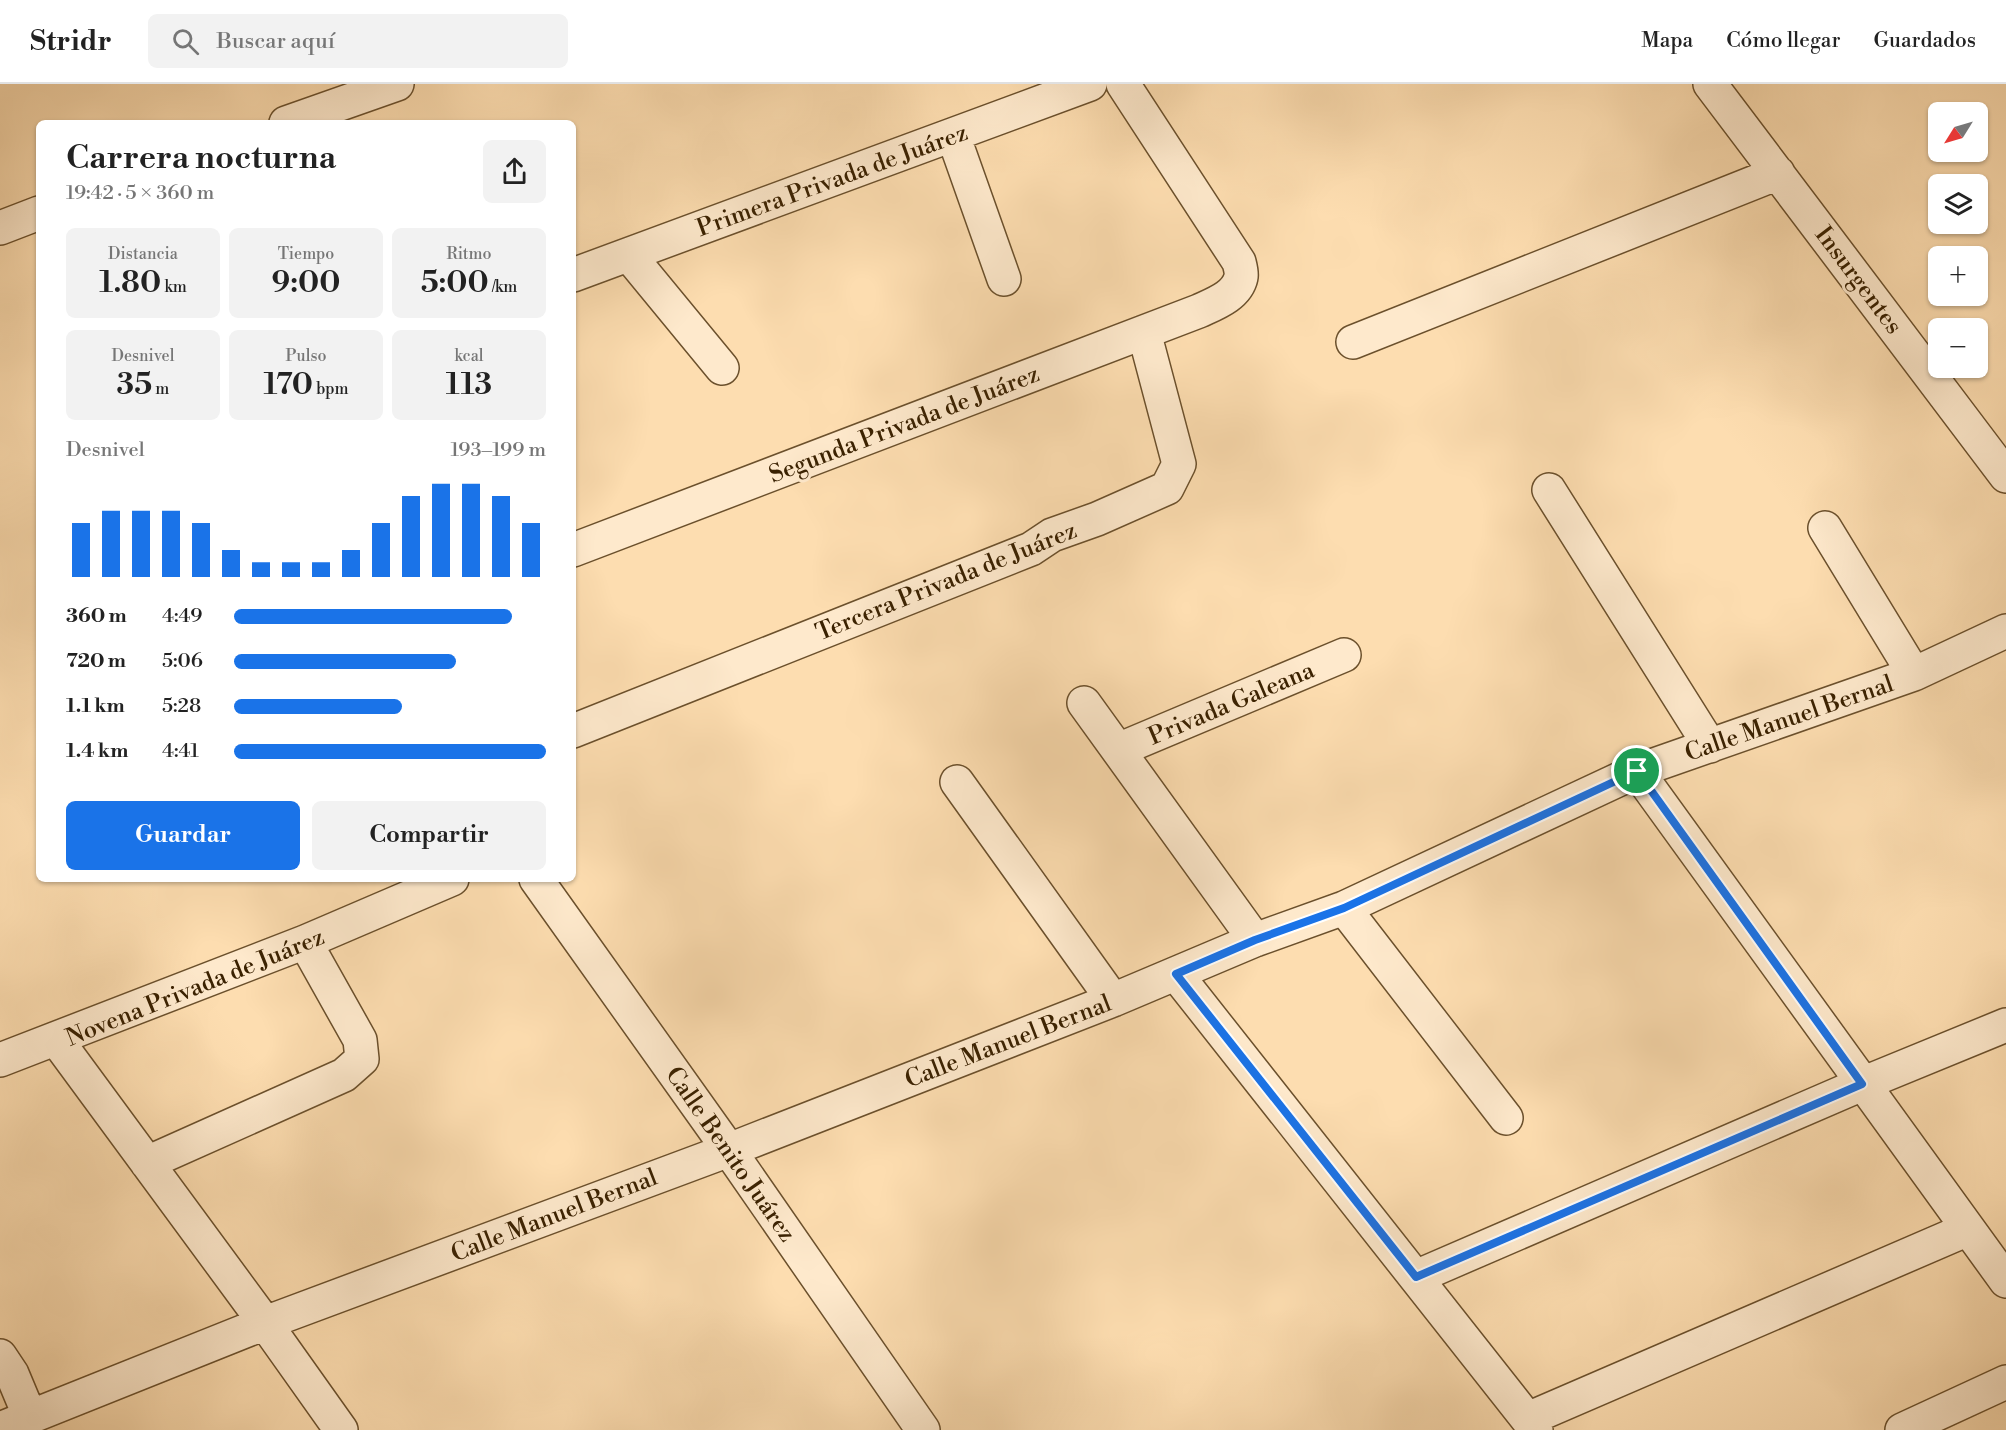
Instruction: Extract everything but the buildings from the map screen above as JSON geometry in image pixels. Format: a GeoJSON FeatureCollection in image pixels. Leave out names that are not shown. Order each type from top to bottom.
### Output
{"type":"FeatureCollection","features":[{"type":"Feature","properties":{"kind":"street"},"geometry":{"type":"LineString","coordinates":[[290,120],[325,95],[397,84]]}},
{"type":"Feature","properties":{"kind":"street","name":"Primera Privada de Juárez"},"geometry":{"type":"LineString","coordinates":[[576,274],[1090,84]]}},
{"type":"Feature","properties":{"kind":"street","name":"Segunda Privada de Juárez"},"geometry":{"type":"LineString","coordinates":[[576,549],[1144,332],[1218,302],[1232,292],[1241,277],[1239,262],[1123,84]]}},
{"type":"Feature","properties":{"kind":"street","name":"Insurgentes"},"geometry":{"type":"LineString","coordinates":[[1710,84],[2006,476]]}},
{"type":"Feature","properties":{"kind":"street"},"geometry":{"type":"LineString","coordinates":[[953,135],[1004,279]]}},
{"type":"Feature","properties":{"kind":"street"},"geometry":{"type":"LineString","coordinates":[[1353,342],[1778,173]]}},
{"type":"Feature","properties":{"kind":"street"},"geometry":{"type":"LineString","coordinates":[[629,255],[722,368]]}},
{"type":"Feature","properties":{"kind":"street","name":"Tercera Privada de Juárez"},"geometry":{"type":"LineString","coordinates":[[576,730],[1031,549],[1052,535],[1097,519],[1167,488],[1179,464],[1144,332]]}},
{"type":"Feature","properties":{"kind":"street"},"geometry":{"type":"LineString","coordinates":[[1550,490],[1710,746]]}},
{"type":"Feature","properties":{"kind":"street"},"geometry":{"type":"LineString","coordinates":[[1825,528],[1914,674]]}},
{"type":"Feature","properties":{"kind":"street","name":"Calle Manuel Bernal"},"geometry":{"type":"LineString","coordinates":[[0,1429],[265,1323],[729,1150],[1113,1000],[1255,940],[1344,908],[1637,771],[1914,674],[2006,631]]}},
{"type":"Feature","properties":{"kind":"street","name":"Privada Galeana"},"geometry":{"type":"LineString","coordinates":[[1118,750],[1344,655]]}},
{"type":"Feature","properties":{"kind":"street","name":"Privada Galeana"},"geometry":{"type":"LineString","coordinates":[[1084,704],[1255,940]]}},
{"type":"Feature","properties":{"kind":"street"},"geometry":{"type":"LineString","coordinates":[[1637,771],[2006,1281]]}},
{"type":"Feature","properties":{"kind":"street"},"geometry":{"type":"LineString","coordinates":[[957,782],[1113,1000]]}},
{"type":"Feature","properties":{"kind":"street","name":"Novena Privada de Juárez"},"geometry":{"type":"LineString","coordinates":[[341,1430],[56,1039],[305,942],[445,882]]}},
{"type":"Feature","properties":{"kind":"street","name":"Calle Benito Juárez"},"geometry":{"type":"LineString","coordinates":[[538,882],[729,1150],[923,1430]]}},
{"type":"Feature","properties":{"kind":"street"},"geometry":{"type":"LineString","coordinates":[[1344,908],[1506,1118]]}},
{"type":"Feature","properties":{"kind":"street"},"geometry":{"type":"LineString","coordinates":[[147,1163],[344,1075],[362,1059],[360,1040],[305,942]]}},
{"type":"Feature","properties":{"kind":"street"},"geometry":{"type":"LineString","coordinates":[[1176,974],[1532,1424],[1968,1229]]}},
{"type":"Feature","properties":{"kind":"street"},"geometry":{"type":"LineString","coordinates":[[1416,1277],[1862,1084],[2006,1025]]}},
{"type":"Feature","properties":{"kind":"street"},"geometry":{"type":"LineString","coordinates":[[0,1060],[56,1039]]}},
{"type":"Feature","properties":{"kind":"street"},"geometry":{"type":"LineString","coordinates":[[0,1356],[12,1374],[30,1417]]}},
{"type":"Feature","properties":{"kind":"street"},"geometry":{"type":"LineString","coordinates":[[1902,1430],[2006,1382]]}},
{"type":"Feature","properties":{"kind":"route"},"geometry":{"type":"LineString","coordinates":[[1637,771],[1862,1084],[1416,1277],[1176,974],[1255,940],[1344,908],[1637,771]]}}]}
